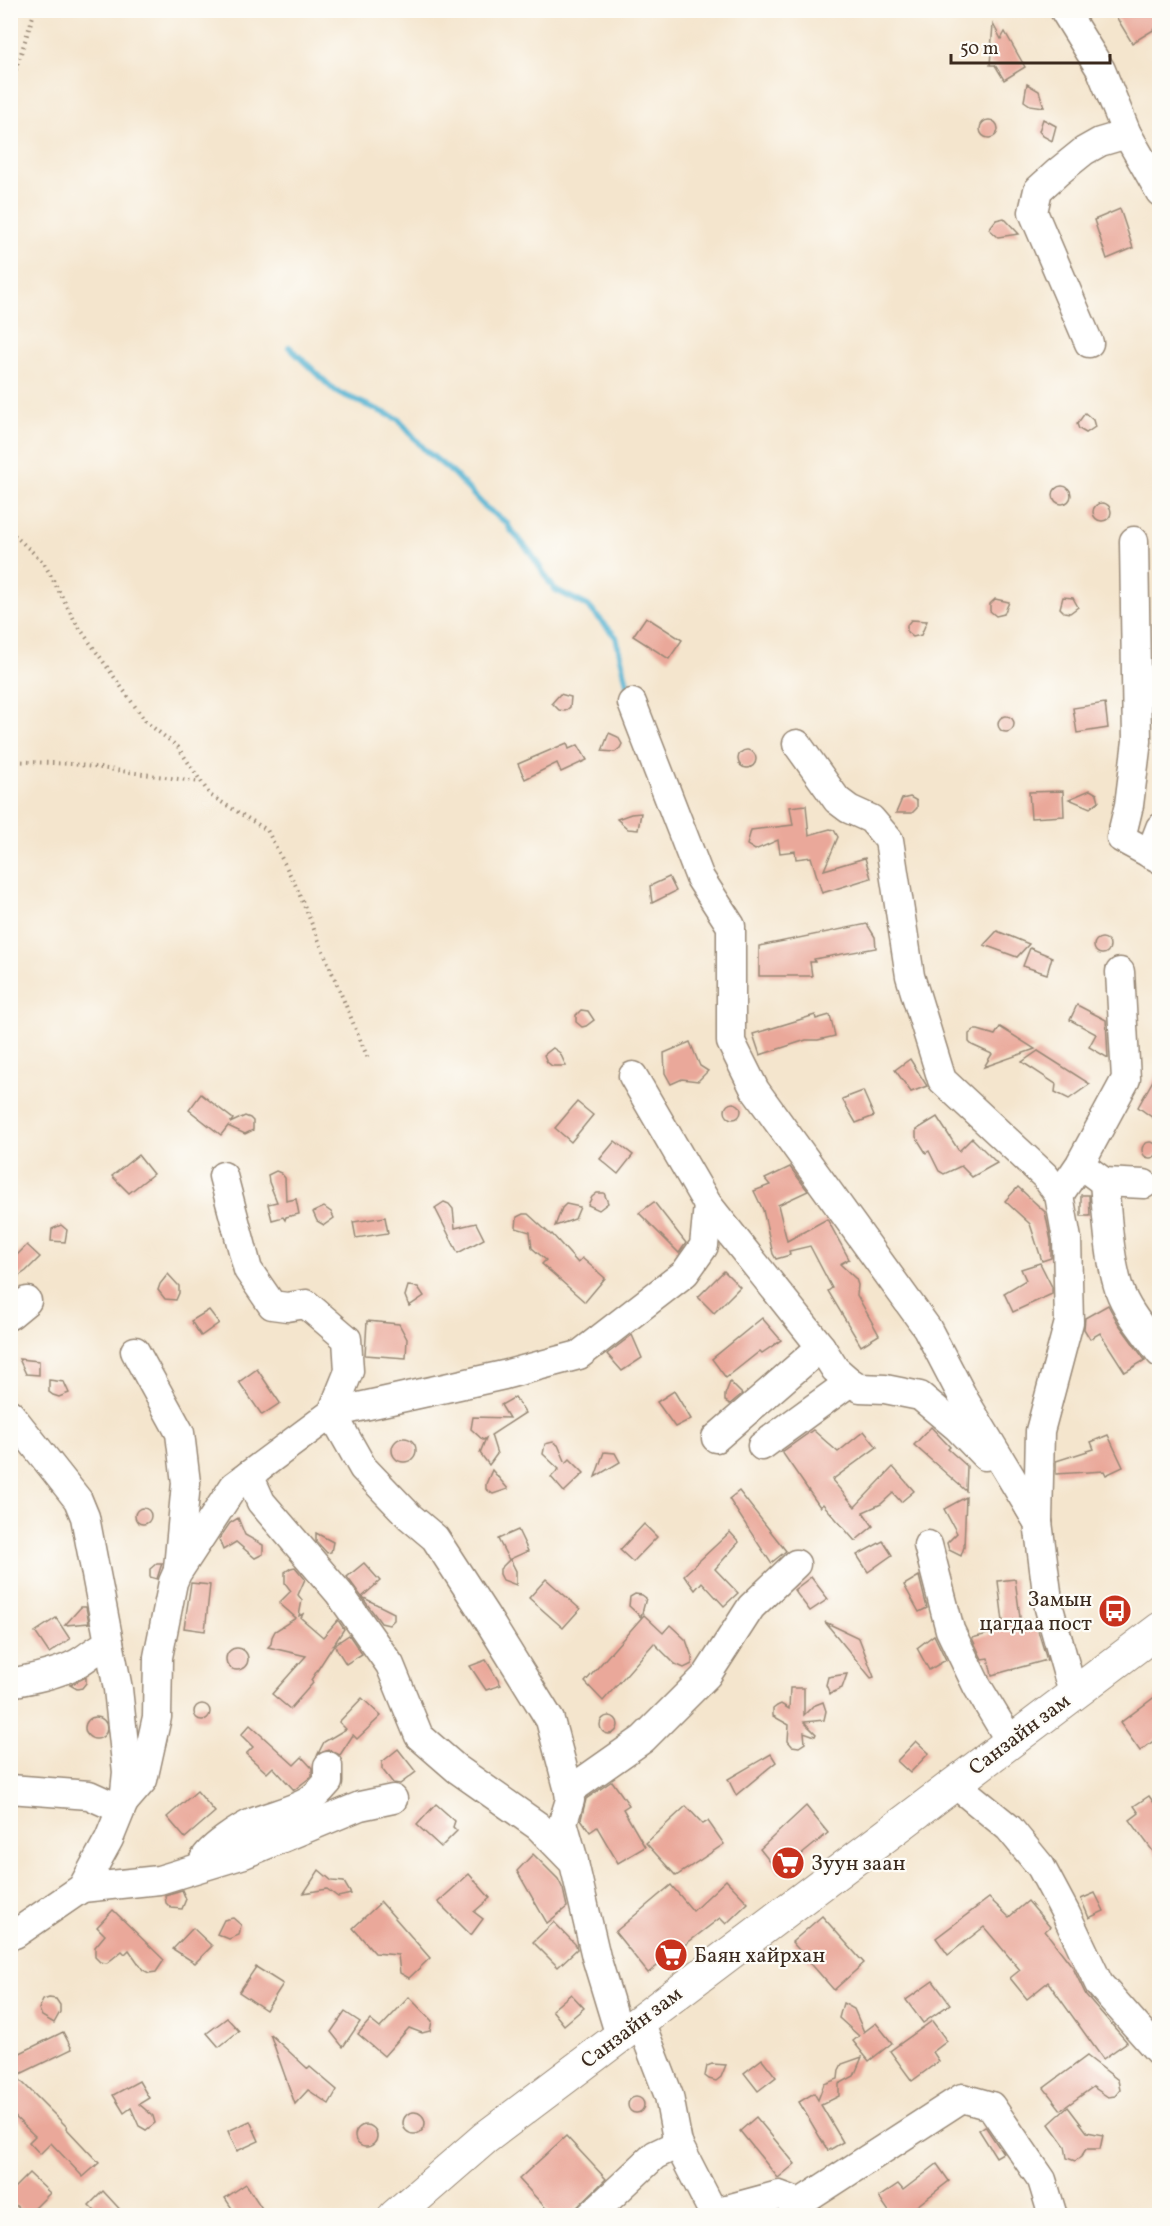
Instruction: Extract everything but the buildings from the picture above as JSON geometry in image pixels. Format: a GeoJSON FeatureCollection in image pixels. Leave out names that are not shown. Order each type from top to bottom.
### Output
{"type":"FeatureCollection","features":[{"type":"Feature","properties":{"kind":"main road","name":"Санзайн зам"},"geometry":{"type":"LineString","coordinates":[[395,2216],[485,2138],[1159,1630]]}},
{"type":"Feature","properties":{"kind":"street"},"geometry":{"type":"LineString","coordinates":[[1064,10],[1101,70],[1127,134],[1160,192]]}},
{"type":"Feature","properties":{"kind":"street"},"geometry":{"type":"LineString","coordinates":[[1089,343],[1033,212],[1038,190],[1058,172],[1084,151],[1100,142],[1127,134]]}},
{"type":"Feature","properties":{"kind":"street"},"geometry":{"type":"LineString","coordinates":[[1134,541],[1137,741],[1129,805],[1121,838],[1156,847]]}},
{"type":"Feature","properties":{"kind":"street"},"geometry":{"type":"LineString","coordinates":[[632,703],[700,879],[731,926],[731,1042],[755,1090],[927,1328],[965,1401],[1038,1522]]}},
{"type":"Feature","properties":{"kind":"street"},"geometry":{"type":"LineString","coordinates":[[796,744],[837,800],[849,809],[871,819],[890,840],[909,976],[942,1080],[1045,1176],[1059,1195],[1067,1239],[1069,1322],[1040,1431],[1038,1522],[1049,1608],[1074,1693]]}},
{"type":"Feature","properties":{"kind":"street"},"geometry":{"type":"LineString","coordinates":[[1059,1195],[1080,1164],[1126,1079],[1120,972]]}},
{"type":"Feature","properties":{"kind":"street"},"geometry":{"type":"LineString","coordinates":[[633,1076],[708,1205],[821,1347],[835,1369],[860,1388],[885,1389],[920,1396],[957,1427],[1017,1488],[1038,1522]]}},
{"type":"Feature","properties":{"kind":"street"},"geometry":{"type":"LineString","coordinates":[[1080,1164],[1104,1182],[1144,1184]]}},
{"type":"Feature","properties":{"kind":"street"},"geometry":{"type":"LineString","coordinates":[[223,1176],[248,1270],[272,1305],[287,1307],[306,1304],[347,1339],[349,1371],[332,1413]]}},
{"type":"Feature","properties":{"kind":"street"},"geometry":{"type":"LineString","coordinates":[[1104,1182],[1109,1236],[1119,1289],[1128,1307],[1160,1353]]}},
{"type":"Feature","properties":{"kind":"street"},"geometry":{"type":"LineString","coordinates":[[122,1805],[143,1780],[157,1717],[158,1657],[173,1582],[234,1485],[332,1413],[504,1375],[579,1355],[685,1273],[704,1246],[708,1205]]}},
{"type":"Feature","properties":{"kind":"street"},"geometry":{"type":"LineString","coordinates":[[716,1438],[821,1347]]}},
{"type":"Feature","properties":{"kind":"street"},"geometry":{"type":"LineString","coordinates":[[135,1351],[160,1392],[180,1433],[186,1484],[177,1573]]}},
{"type":"Feature","properties":{"kind":"street"},"geometry":{"type":"LineString","coordinates":[[762,1446],[850,1382]]}},
{"type":"Feature","properties":{"kind":"street"},"geometry":{"type":"LineString","coordinates":[[332,1413],[363,1468],[410,1517],[435,1538],[550,1720],[569,1791],[570,1800],[563,1822],[596,1957],[630,2028],[669,2096],[678,2144],[714,2213],[779,2195],[800,2203],[962,2098],[991,2106],[1042,2180],[1053,2216]]}},
{"type":"Feature","properties":{"kind":"street"},"geometry":{"type":"LineString","coordinates":[[10,1414],[78,1500],[85,1517],[118,1689],[127,1772],[122,1805],[110,1839],[82,1888],[15,1934],[10,1935]]}},
{"type":"Feature","properties":{"kind":"street"},"geometry":{"type":"LineString","coordinates":[[249,1475],[261,1502],[339,1593],[390,1665],[419,1736],[457,1769],[538,1826],[574,1863]]}},
{"type":"Feature","properties":{"kind":"street"},"geometry":{"type":"LineString","coordinates":[[928,1545],[950,1630],[977,1686],[1010,1741]]}},
{"type":"Feature","properties":{"kind":"street"},"geometry":{"type":"LineString","coordinates":[[569,1791],[643,1739],[707,1675],[751,1607],[796,1564]]}},
{"type":"Feature","properties":{"kind":"street"},"geometry":{"type":"LineString","coordinates":[[10,1683],[52,1673],[76,1664],[109,1644]]}},
{"type":"Feature","properties":{"kind":"street"},"geometry":{"type":"LineString","coordinates":[[202,1867],[203,1858],[210,1851],[252,1823],[310,1800],[328,1782],[328,1766]]}},
{"type":"Feature","properties":{"kind":"street"},"geometry":{"type":"LineString","coordinates":[[954,1783],[1010,1828],[1041,1867],[1099,1984],[1160,2053]]}},
{"type":"Feature","properties":{"kind":"street"},"geometry":{"type":"LineString","coordinates":[[10,1789],[89,1795],[122,1805]]}},
{"type":"Feature","properties":{"kind":"street"},"geometry":{"type":"LineString","coordinates":[[82,1888],[159,1880],[275,1843],[360,1806],[393,1799]]}},
{"type":"Feature","properties":{"kind":"street"},"geometry":{"type":"LineString","coordinates":[[590,2216],[655,2156],[678,2144]]}},
{"type":"Feature","properties":{"kind":"path"},"geometry":{"type":"LineString","coordinates":[[10,87],[35,10]]}},
{"type":"Feature","properties":{"kind":"path"},"geometry":{"type":"LineString","coordinates":[[10,531],[44,562],[76,623],[146,722],[178,747],[210,795],[267,830],[296,886],[369,1061]]}},
{"type":"Feature","properties":{"kind":"path"},"geometry":{"type":"LineString","coordinates":[[10,761],[72,764],[202,782]]}},
{"type":"Feature","properties":{"kind":"waterway"},"geometry":{"type":"LineString","coordinates":[[289,347],[335,391],[398,419],[425,450],[454,474],[486,508],[507,523],[530,552],[554,589],[588,606],[616,637],[630,696]]}},
{"type":"Feature","properties":{"kind":"place","name":"Замын цагдаа пост"},"geometry":{"type":"Point","coordinates":[1115,1611]}},
{"type":"Feature","properties":{"kind":"place","name":"Зуун заан"},"geometry":{"type":"Point","coordinates":[788,1863]}},
{"type":"Feature","properties":{"kind":"place","name":"Баян хайрхан"},"geometry":{"type":"Point","coordinates":[671,1955]}}]}
